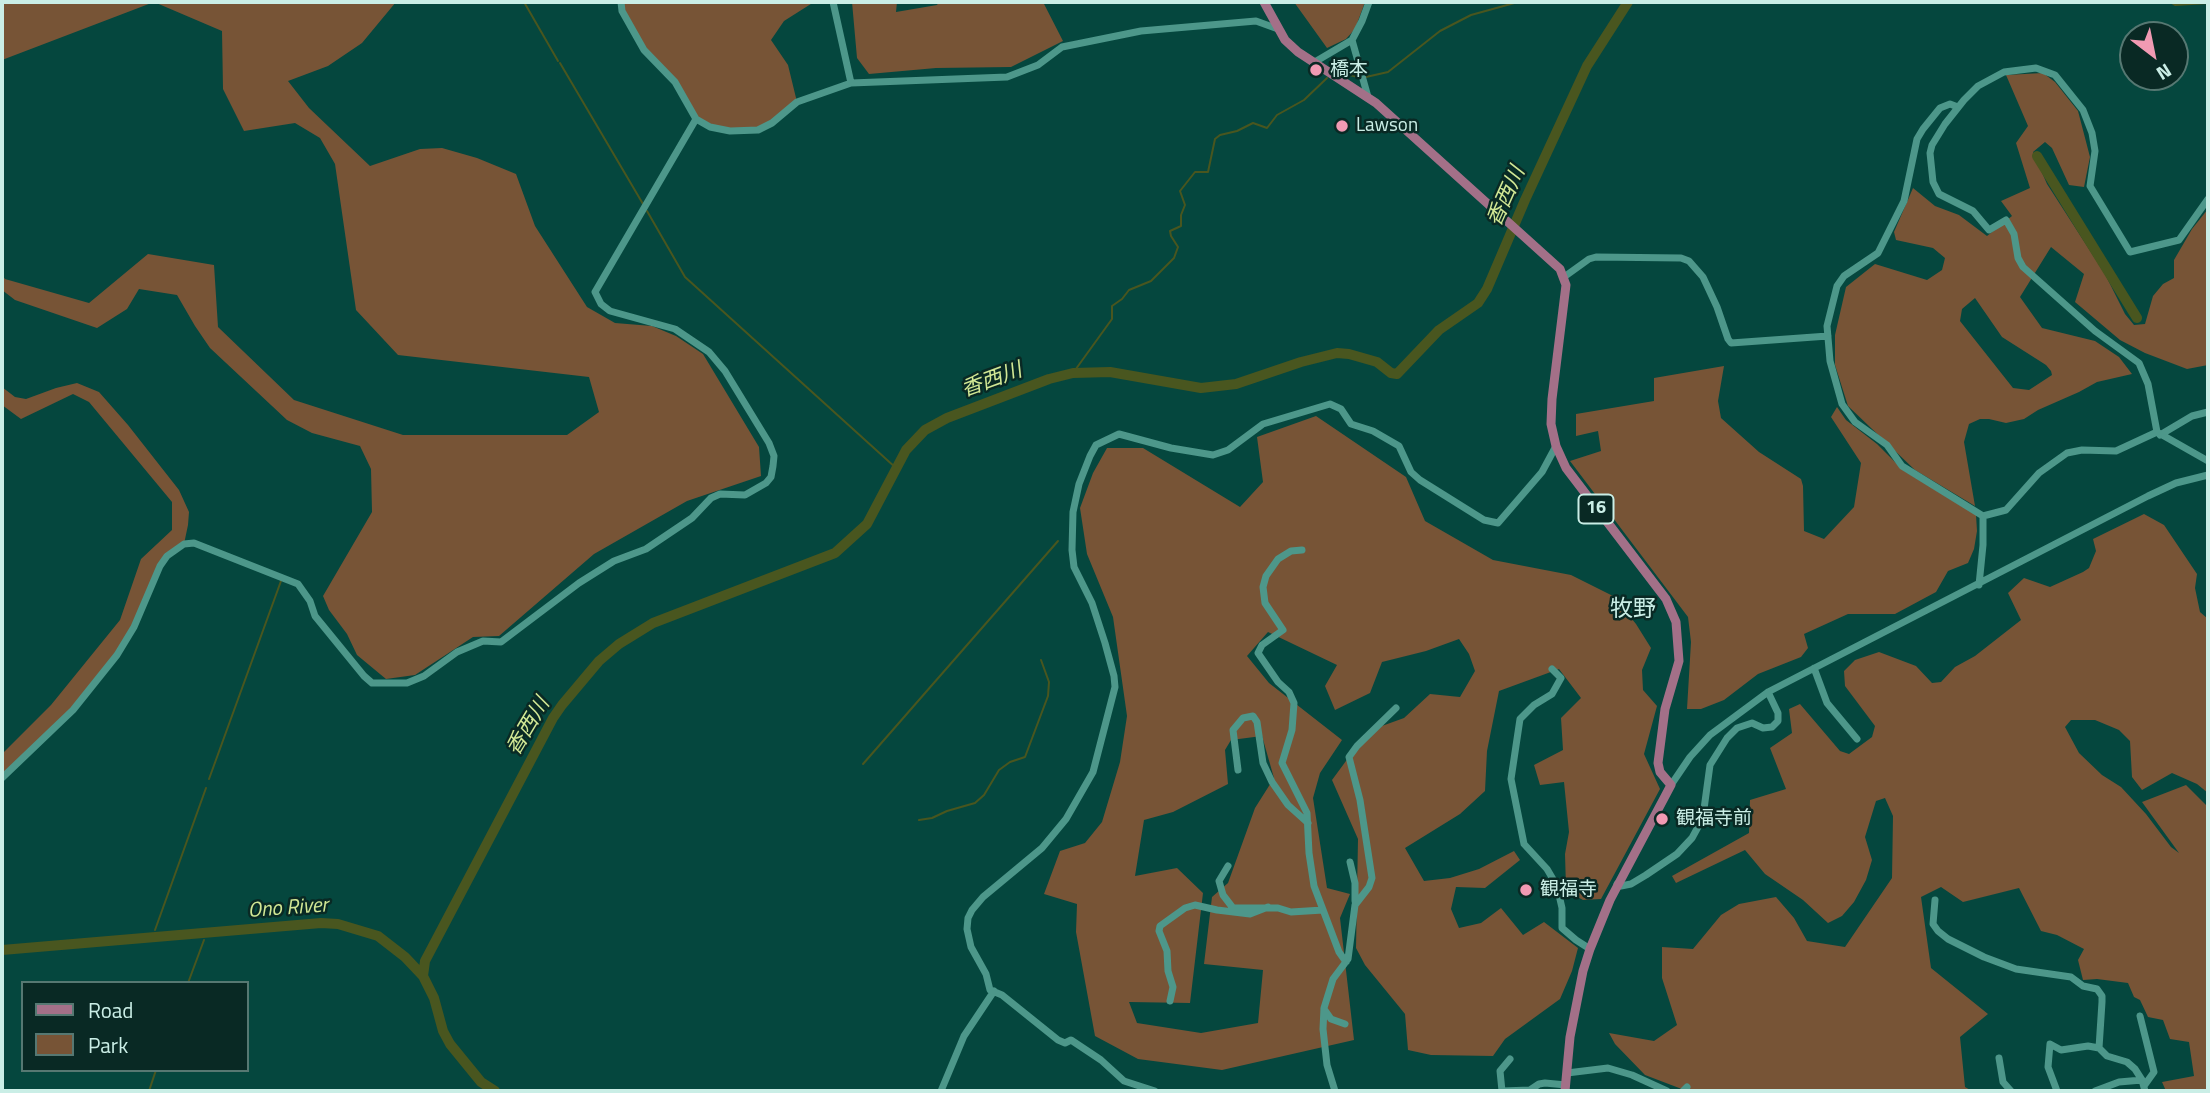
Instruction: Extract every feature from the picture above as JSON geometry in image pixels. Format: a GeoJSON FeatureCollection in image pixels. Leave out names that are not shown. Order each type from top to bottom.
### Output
{"type":"FeatureCollection","features":[{"type":"Feature","properties":{"kind":"main road"},"geometry":{"type":"LineString","coordinates":[[1264,2],[1285,40],[1313,63],[1368,97],[1555,263],[1564,277]]}},
{"type":"Feature","properties":{"kind":"main road","name":"16"},"geometry":{"type":"LineString","coordinates":[[1564,277],[1566,285],[1551,424],[1556,446],[1566,468],[1666,599],[1676,622],[1679,661],[1665,709],[1658,763],[1660,772],[1671,785]]}},
{"type":"Feature","properties":{"kind":"main road"},"geometry":{"type":"LineString","coordinates":[[1565,1088],[1570,1037],[1590,948],[1618,884],[1671,785]]}},
{"type":"Feature","properties":{"kind":"street"},"geometry":{"type":"LineString","coordinates":[[621,2],[622,11],[644,50],[675,82],[696,119],[710,127],[730,131],[758,130],[772,123],[797,102],[851,83],[1007,77],[1038,65],[1062,47],[1141,31],[1256,21],[1278,29]]}},
{"type":"Feature","properties":{"kind":"street"},"geometry":{"type":"LineString","coordinates":[[833,2],[851,83]]}},
{"type":"Feature","properties":{"kind":"street"},"geometry":{"type":"LineString","coordinates":[[1313,63],[1352,40],[1369,2]]}},
{"type":"Feature","properties":{"kind":"street"},"geometry":{"type":"LineString","coordinates":[[1352,40],[1368,97]]}},
{"type":"Feature","properties":{"kind":"street"},"geometry":{"type":"LineString","coordinates":[[2208,199],[2179,240],[2130,251],[2090,186],[2095,152],[2092,133],[2083,110],[2054,75],[2036,68],[2004,72],[1978,86],[1958,107],[1931,145],[1931,172],[1939,194],[1973,211],[1989,230],[2006,220],[2014,234],[2018,258],[2023,267],[2095,331],[2135,358],[2141,366],[2159,433],[2208,461]]}},
{"type":"Feature","properties":{"kind":"street"},"geometry":{"type":"LineString","coordinates":[[1958,107],[1951,104],[1940,108],[1923,129],[1917,139],[1907,191],[1896,218],[1878,253],[1841,280],[1828,318],[1833,378],[1842,404],[1855,422],[1887,445],[1902,466],[1983,516],[2006,510],[2039,472],[2067,453],[2082,450],[2116,451],[2192,416],[2208,412]]}},
{"type":"Feature","properties":{"kind":"street"},"geometry":{"type":"LineString","coordinates":[[2,778],[73,710],[117,655],[134,627],[160,566],[167,555],[184,544],[194,543],[298,584],[310,601],[315,616],[364,676],[372,683],[407,683],[424,676],[457,652],[483,641],[502,642],[579,583],[614,561],[646,549],[692,518],[711,498],[720,494],[745,495],[766,483],[771,477],[774,456],[769,443],[740,394],[709,352],[675,329],[610,311],[601,304],[595,292],[696,119]]}},
{"type":"Feature","properties":{"kind":"street"},"geometry":{"type":"LineString","coordinates":[[1564,277],[1596,257],[1681,258],[1689,261],[1703,277],[1731,343],[1828,336]]}},
{"type":"Feature","properties":{"kind":"street"},"geometry":{"type":"LineString","coordinates":[[1155,1091],[1125,1081],[1101,1060],[1071,1040],[1058,1040],[1002,995],[990,990],[986,974],[971,947],[967,929],[968,918],[983,897],[1042,848],[1066,819],[1093,772],[1115,687],[1114,676],[1091,603],[1074,567],[1072,550],[1073,512],[1079,484],[1096,446],[1119,434],[1171,448],[1213,455],[1228,450],[1263,424],[1334,405],[1351,424],[1373,431],[1399,446],[1411,472],[1420,480],[1484,520],[1498,523],[1542,471],[1556,446]]}},
{"type":"Feature","properties":{"kind":"street"},"geometry":{"type":"LineString","coordinates":[[1671,785],[1690,757],[1710,735],[1768,692],[2148,496],[2176,483],[2208,475]]}},
{"type":"Feature","properties":{"kind":"street"},"geometry":{"type":"LineString","coordinates":[[1979,585],[1983,516]]}},
{"type":"Feature","properties":{"kind":"street"},"geometry":{"type":"LineString","coordinates":[[1302,550],[1291,551],[1278,559],[1266,576],[1263,587],[1265,603],[1283,630],[1262,645],[1258,653],[1278,682],[1289,692],[1294,703],[1292,730],[1282,763],[1303,804],[1308,823],[1311,874],[1339,952],[1346,962]]}},
{"type":"Feature","properties":{"kind":"street"},"geometry":{"type":"LineString","coordinates":[[1814,668],[1826,703],[1857,739]]}},
{"type":"Feature","properties":{"kind":"street"},"geometry":{"type":"LineString","coordinates":[[1552,669],[1561,678],[1552,694],[1534,705],[1520,719],[1511,779],[1524,844],[1547,869],[1557,886],[1562,908],[1562,928],[1590,948]]}},
{"type":"Feature","properties":{"kind":"street"},"geometry":{"type":"LineString","coordinates":[[1618,884],[1631,884],[1646,875],[1677,854],[1692,838],[1704,809],[1710,765],[1727,738],[1737,728],[1752,723],[1763,728],[1772,727],[1778,720],[1778,713],[1768,692]]}},
{"type":"Feature","properties":{"kind":"street"},"geometry":{"type":"LineString","coordinates":[[1355,905],[1369,887],[1372,878],[1359,793],[1349,757],[1396,708]]}},
{"type":"Feature","properties":{"kind":"street"},"geometry":{"type":"LineString","coordinates":[[1238,770],[1233,730],[1243,718],[1254,716],[1263,763],[1272,782],[1288,805],[1308,823]]}},
{"type":"Feature","properties":{"kind":"street"},"geometry":{"type":"LineString","coordinates":[[1335,1091],[1327,1065],[1323,1029],[1324,1008],[1333,979],[1349,954],[1355,905],[1355,883],[1350,862]]}},
{"type":"Feature","properties":{"kind":"street"},"geometry":{"type":"LineString","coordinates":[[1228,866],[1219,881],[1223,895],[1233,908],[1268,907],[1291,912],[1323,910]]}},
{"type":"Feature","properties":{"kind":"street"},"geometry":{"type":"LineString","coordinates":[[1935,900],[1933,924],[1948,939],[2016,969],[2071,978],[2083,986],[2097,989],[2102,996],[2099,1048]]}},
{"type":"Feature","properties":{"kind":"street"},"geometry":{"type":"LineString","coordinates":[[1170,1001],[1173,987],[1160,926],[1185,908],[1195,905],[1250,914],[1268,907]]}},
{"type":"Feature","properties":{"kind":"street"},"geometry":{"type":"LineString","coordinates":[[941,1091],[964,1036],[994,991]]}},
{"type":"Feature","properties":{"kind":"street"},"geometry":{"type":"LineString","coordinates":[[1324,1008],[1331,1018],[1345,1024]]}},
{"type":"Feature","properties":{"kind":"street"},"geometry":{"type":"LineString","coordinates":[[2140,1016],[2154,1072],[2144,1086]]}},
{"type":"Feature","properties":{"kind":"street"},"geometry":{"type":"LineString","coordinates":[[2057,1091],[2048,1067],[2050,1044],[2061,1050],[2088,1046],[2099,1048],[2107,1056],[2127,1062],[2135,1069],[2144,1086]]}},
{"type":"Feature","properties":{"kind":"street"},"geometry":{"type":"LineString","coordinates":[[1999,1058],[2003,1082],[2011,1091]]}},
{"type":"Feature","properties":{"kind":"street"},"geometry":{"type":"LineString","coordinates":[[1510,1059],[1500,1071],[1502,1091],[1530,1091],[1539,1084],[1565,1088]]}},
{"type":"Feature","properties":{"kind":"street"},"geometry":{"type":"LineString","coordinates":[[1567,1073],[1608,1068],[1632,1075],[1667,1091]]}},
{"type":"Feature","properties":{"kind":"street"},"geometry":{"type":"LineString","coordinates":[[2095,1091],[2119,1082],[2144,1086]]}},
{"type":"Feature","properties":{"kind":"green space"},"geometry":{"type":"Polygon","coordinates":[[[2,2],[154,2],[2,60],[2,2]]]}},
{"type":"Feature","properties":{"kind":"green space"},"geometry":{"type":"Polygon","coordinates":[[[154,2],[396,2],[362,43],[328,66],[288,81],[309,108],[370,166],[420,149],[442,148],[477,158],[516,174],[535,226],[587,307],[615,323],[652,326],[676,336],[703,354],[759,447],[761,476],[687,501],[594,554],[499,636],[473,637],[415,675],[386,679],[357,655],[323,596],[372,512],[371,469],[360,446],[312,433],[287,420],[210,348],[177,295],[139,289],[127,309],[97,328],[15,300],[2,290],[2,275],[5,279],[89,303],[148,254],[214,265],[218,327],[294,400],[403,435],[567,435],[599,412],[589,377],[398,355],[356,310],[335,164],[320,138],[295,123],[244,131],[223,89],[222,31],[154,2]]]}},
{"type":"Feature","properties":{"kind":"green space"},"geometry":{"type":"Polygon","coordinates":[[[621,2],[814,2],[784,21],[771,40],[788,65],[797,102],[758,130],[730,131],[696,119],[675,82],[644,50],[621,2]]]}},
{"type":"Feature","properties":{"kind":"green space"},"geometry":{"type":"Polygon","coordinates":[[[852,2],[897,2],[896,12],[937,5],[939,2],[1043,2],[1063,41],[1011,67],[936,68],[869,74],[857,58],[852,2]]]}},
{"type":"Feature","properties":{"kind":"green space"},"geometry":{"type":"Polygon","coordinates":[[[1294,2],[1365,2],[1355,29],[1346,39],[1327,48],[1294,2]]]}},
{"type":"Feature","properties":{"kind":"green space"},"geometry":{"type":"Polygon","coordinates":[[[2043,73],[2055,82],[2078,111],[2090,157],[2084,187],[2069,185],[2052,148],[2045,142],[2033,152],[2047,184],[2105,274],[2125,314],[2134,325],[2145,324],[2153,296],[2163,284],[2174,278],[2174,260],[2192,229],[2208,209],[2208,365],[2187,369],[2120,340],[2075,302],[2084,274],[2051,247],[2020,297],[2042,328],[2095,341],[2119,357],[2132,374],[2097,382],[2024,419],[2006,423],[1980,419],[1969,424],[1964,442],[1975,506],[1915,470],[1848,406],[1835,365],[1835,335],[1846,287],[1875,264],[1927,280],[1942,270],[1945,258],[1933,248],[1896,240],[1894,232],[1913,188],[1935,206],[1959,215],[1987,236],[2012,216],[2001,201],[2030,188],[2016,143],[2028,126],[2006,75],[2043,73]],[[1975,298],[1962,309],[1960,321],[2013,388],[2029,390],[2052,375],[2046,365],[2002,337],[1975,298]]]}},
{"type":"Feature","properties":{"kind":"green space"},"geometry":{"type":"Polygon","coordinates":[[[1724,366],[1718,401],[1721,418],[1759,452],[1801,479],[1804,531],[1824,539],[1854,507],[1861,463],[1831,417],[1837,407],[1846,420],[1877,444],[1903,470],[1976,515],[1977,531],[1968,563],[1948,571],[1936,592],[1895,614],[1848,614],[1804,634],[1808,648],[1801,657],[1758,674],[1724,700],[1701,709],[1687,709],[1691,642],[1688,617],[1570,461],[1601,451],[1598,431],[1576,436],[1576,414],[1654,401],[1654,378],[1724,366]]]}},
{"type":"Feature","properties":{"kind":"green space"},"geometry":{"type":"Polygon","coordinates":[[[77,383],[99,392],[179,490],[189,512],[188,525],[184,544],[167,556],[134,627],[93,686],[2,778],[2,754],[51,705],[120,620],[141,559],[172,530],[172,502],[89,402],[73,394],[21,419],[2,405],[2,387],[15,397],[26,399],[77,383]]]}},
{"type":"Feature","properties":{"kind":"green space"},"geometry":{"type":"Polygon","coordinates":[[[1316,416],[1406,477],[1425,521],[1493,560],[1571,575],[1613,596],[1651,648],[1642,670],[1643,690],[1657,706],[1644,754],[1660,789],[1601,899],[1583,900],[1566,888],[1565,854],[1569,832],[1564,782],[1540,785],[1534,765],[1563,750],[1561,718],[1581,698],[1559,669],[1499,691],[1487,751],[1485,791],[1460,814],[1405,848],[1424,881],[1450,878],[1479,869],[1514,851],[1520,860],[1485,888],[1456,887],[1451,909],[1459,928],[1481,923],[1501,908],[1523,935],[1544,922],[1578,948],[1560,999],[1505,1039],[1493,1056],[1431,1055],[1408,1050],[1405,1014],[1365,965],[1356,948],[1358,839],[1332,780],[1368,731],[1404,718],[1430,694],[1460,697],[1475,671],[1469,654],[1459,639],[1382,662],[1370,693],[1335,710],[1325,686],[1337,665],[1268,632],[1247,656],[1269,683],[1342,740],[1320,773],[1313,798],[1327,888],[1350,894],[1340,918],[1354,1040],[1222,1070],[1138,1059],[1095,1036],[1076,932],[1077,904],[1044,894],[1060,851],[1085,843],[1102,822],[1120,762],[1127,716],[1113,617],[1087,554],[1080,508],[1093,473],[1107,448],[1143,448],[1240,507],[1263,482],[1257,437],[1316,416]],[[1262,736],[1231,740],[1225,750],[1228,784],[1173,812],[1144,820],[1135,876],[1177,868],[1203,893],[1190,1003],[1129,1002],[1137,1023],[1201,1033],[1258,1023],[1263,970],[1204,964],[1212,897],[1228,883],[1255,808],[1274,778],[1262,736]]]}},
{"type":"Feature","properties":{"kind":"green space"},"geometry":{"type":"Polygon","coordinates":[[[2144,514],[2164,525],[2197,574],[2195,588],[2200,612],[2208,619],[2208,793],[2197,784],[2172,773],[2142,790],[2132,777],[2130,741],[2119,730],[2095,720],[2071,720],[2065,727],[2079,753],[2102,775],[2121,787],[2179,853],[2142,802],[2186,785],[2208,807],[2208,1091],[2166,1091],[2162,1082],[2194,1076],[2189,1042],[2170,1039],[2163,1020],[2148,1017],[2128,983],[2083,980],[2078,960],[2084,949],[2057,935],[2041,931],[2019,888],[1963,902],[1941,887],[1921,897],[1931,968],[1988,1014],[1960,1037],[1965,1087],[1972,1091],[1687,1091],[1645,1075],[1615,1044],[1609,1033],[1654,1041],[1677,1025],[1662,978],[1662,947],[1693,949],[1721,915],[1739,904],[1776,897],[1794,918],[1807,941],[1845,947],[1892,878],[1893,816],[1885,798],[1876,801],[1865,837],[1872,860],[1866,880],[1854,902],[1842,916],[1828,923],[1803,900],[1765,874],[1745,850],[1676,883],[1672,876],[1749,833],[1750,800],[1786,789],[1770,748],[1792,733],[1789,709],[1800,704],[1840,751],[1849,754],[1872,737],[1875,726],[1845,686],[1844,671],[1855,660],[1879,652],[1916,666],[1932,683],[1941,682],[1955,667],[1975,656],[2021,620],[2008,593],[2024,578],[2050,587],[2083,572],[2089,568],[2096,551],[2093,539],[2144,514]]]}},
{"type":"Feature","properties":{"kind":"waterway"},"geometry":{"type":"LineString","coordinates":[[524,2],[558,61]]}},
{"type":"Feature","properties":{"kind":"waterway"},"geometry":{"type":"LineString","coordinates":[[1366,77],[1388,72],[1440,31],[1471,15],[1518,2]]}},
{"type":"Feature","properties":{"kind":"waterway","name":"香西川"},"geometry":{"type":"LineString","coordinates":[[423,976],[425,961],[553,718],[599,661],[619,644],[653,623],[835,553],[867,524],[906,450],[925,430],[947,418],[1049,379],[1073,373],[1110,372],[1201,388],[1236,384],[1337,353],[1377,362],[1391,373],[1397,374],[1439,330],[1478,303],[1487,289],[1587,66],[1628,2]]}},
{"type":"Feature","properties":{"kind":"waterway"},"geometry":{"type":"LineString","coordinates":[[2170,2],[2175,5],[2208,3]]}},
{"type":"Feature","properties":{"kind":"waterway"},"geometry":{"type":"LineString","coordinates":[[560,63],[643,204]]}},
{"type":"Feature","properties":{"kind":"waterway"},"geometry":{"type":"LineString","coordinates":[[1337,72],[1358,77]]}},
{"type":"Feature","properties":{"kind":"waterway"},"geometry":{"type":"LineString","coordinates":[[1073,373],[1112,319],[1112,306],[1129,290],[1151,281],[1174,258],[1178,247],[1170,231],[1181,226],[1185,205],[1180,191],[1195,172],[1208,172],[1215,139],[1253,123],[1267,128],[1277,115],[1304,100],[1327,78]]}},
{"type":"Feature","properties":{"kind":"waterway"},"geometry":{"type":"LineString","coordinates":[[2037,156],[2137,318]]}},
{"type":"Feature","properties":{"kind":"waterway"},"geometry":{"type":"LineString","coordinates":[[647,211],[685,277],[896,468]]}},
{"type":"Feature","properties":{"kind":"waterway"},"geometry":{"type":"LineString","coordinates":[[863,764],[1058,541]]}},
{"type":"Feature","properties":{"kind":"waterway"},"geometry":{"type":"LineString","coordinates":[[209,779],[281,581]]}},
{"type":"Feature","properties":{"kind":"waterway"},"geometry":{"type":"LineString","coordinates":[[919,820],[975,803],[984,795],[999,770],[1010,762],[1025,757],[1048,696],[1049,682],[1041,660]]}},
{"type":"Feature","properties":{"kind":"waterway"},"geometry":{"type":"LineString","coordinates":[[155,930],[206,788]]}},
{"type":"Feature","properties":{"kind":"waterway","name":"Ono River"},"geometry":{"type":"LineString","coordinates":[[2,950],[321,923],[338,924],[378,936],[405,957],[423,976],[434,998],[443,1031],[450,1044],[481,1082],[495,1091]]}},
{"type":"Feature","properties":{"kind":"waterway"},"geometry":{"type":"LineString","coordinates":[[189,981],[204,940]]}},
{"type":"Feature","properties":{"kind":"waterway"},"geometry":{"type":"LineString","coordinates":[[149,1091],[155,1072]]}},
{"type":"Feature","properties":{"kind":"place","name":"橋本"},"geometry":{"type":"Point","coordinates":[1316,70]}},
{"type":"Feature","properties":{"kind":"place","name":"Lawson"},"geometry":{"type":"Point","coordinates":[1342,126]}},
{"type":"Feature","properties":{"kind":"place","name":"観福寺前"},"geometry":{"type":"Point","coordinates":[1662,819]}},
{"type":"Feature","properties":{"kind":"place","name":"観福寺"},"geometry":{"type":"Point","coordinates":[1526,890]}},
{"type":"Feature","properties":{"kind":"district","name":"牧野"},"geometry":{"type":"Point","coordinates":[1633,610]}}]}
